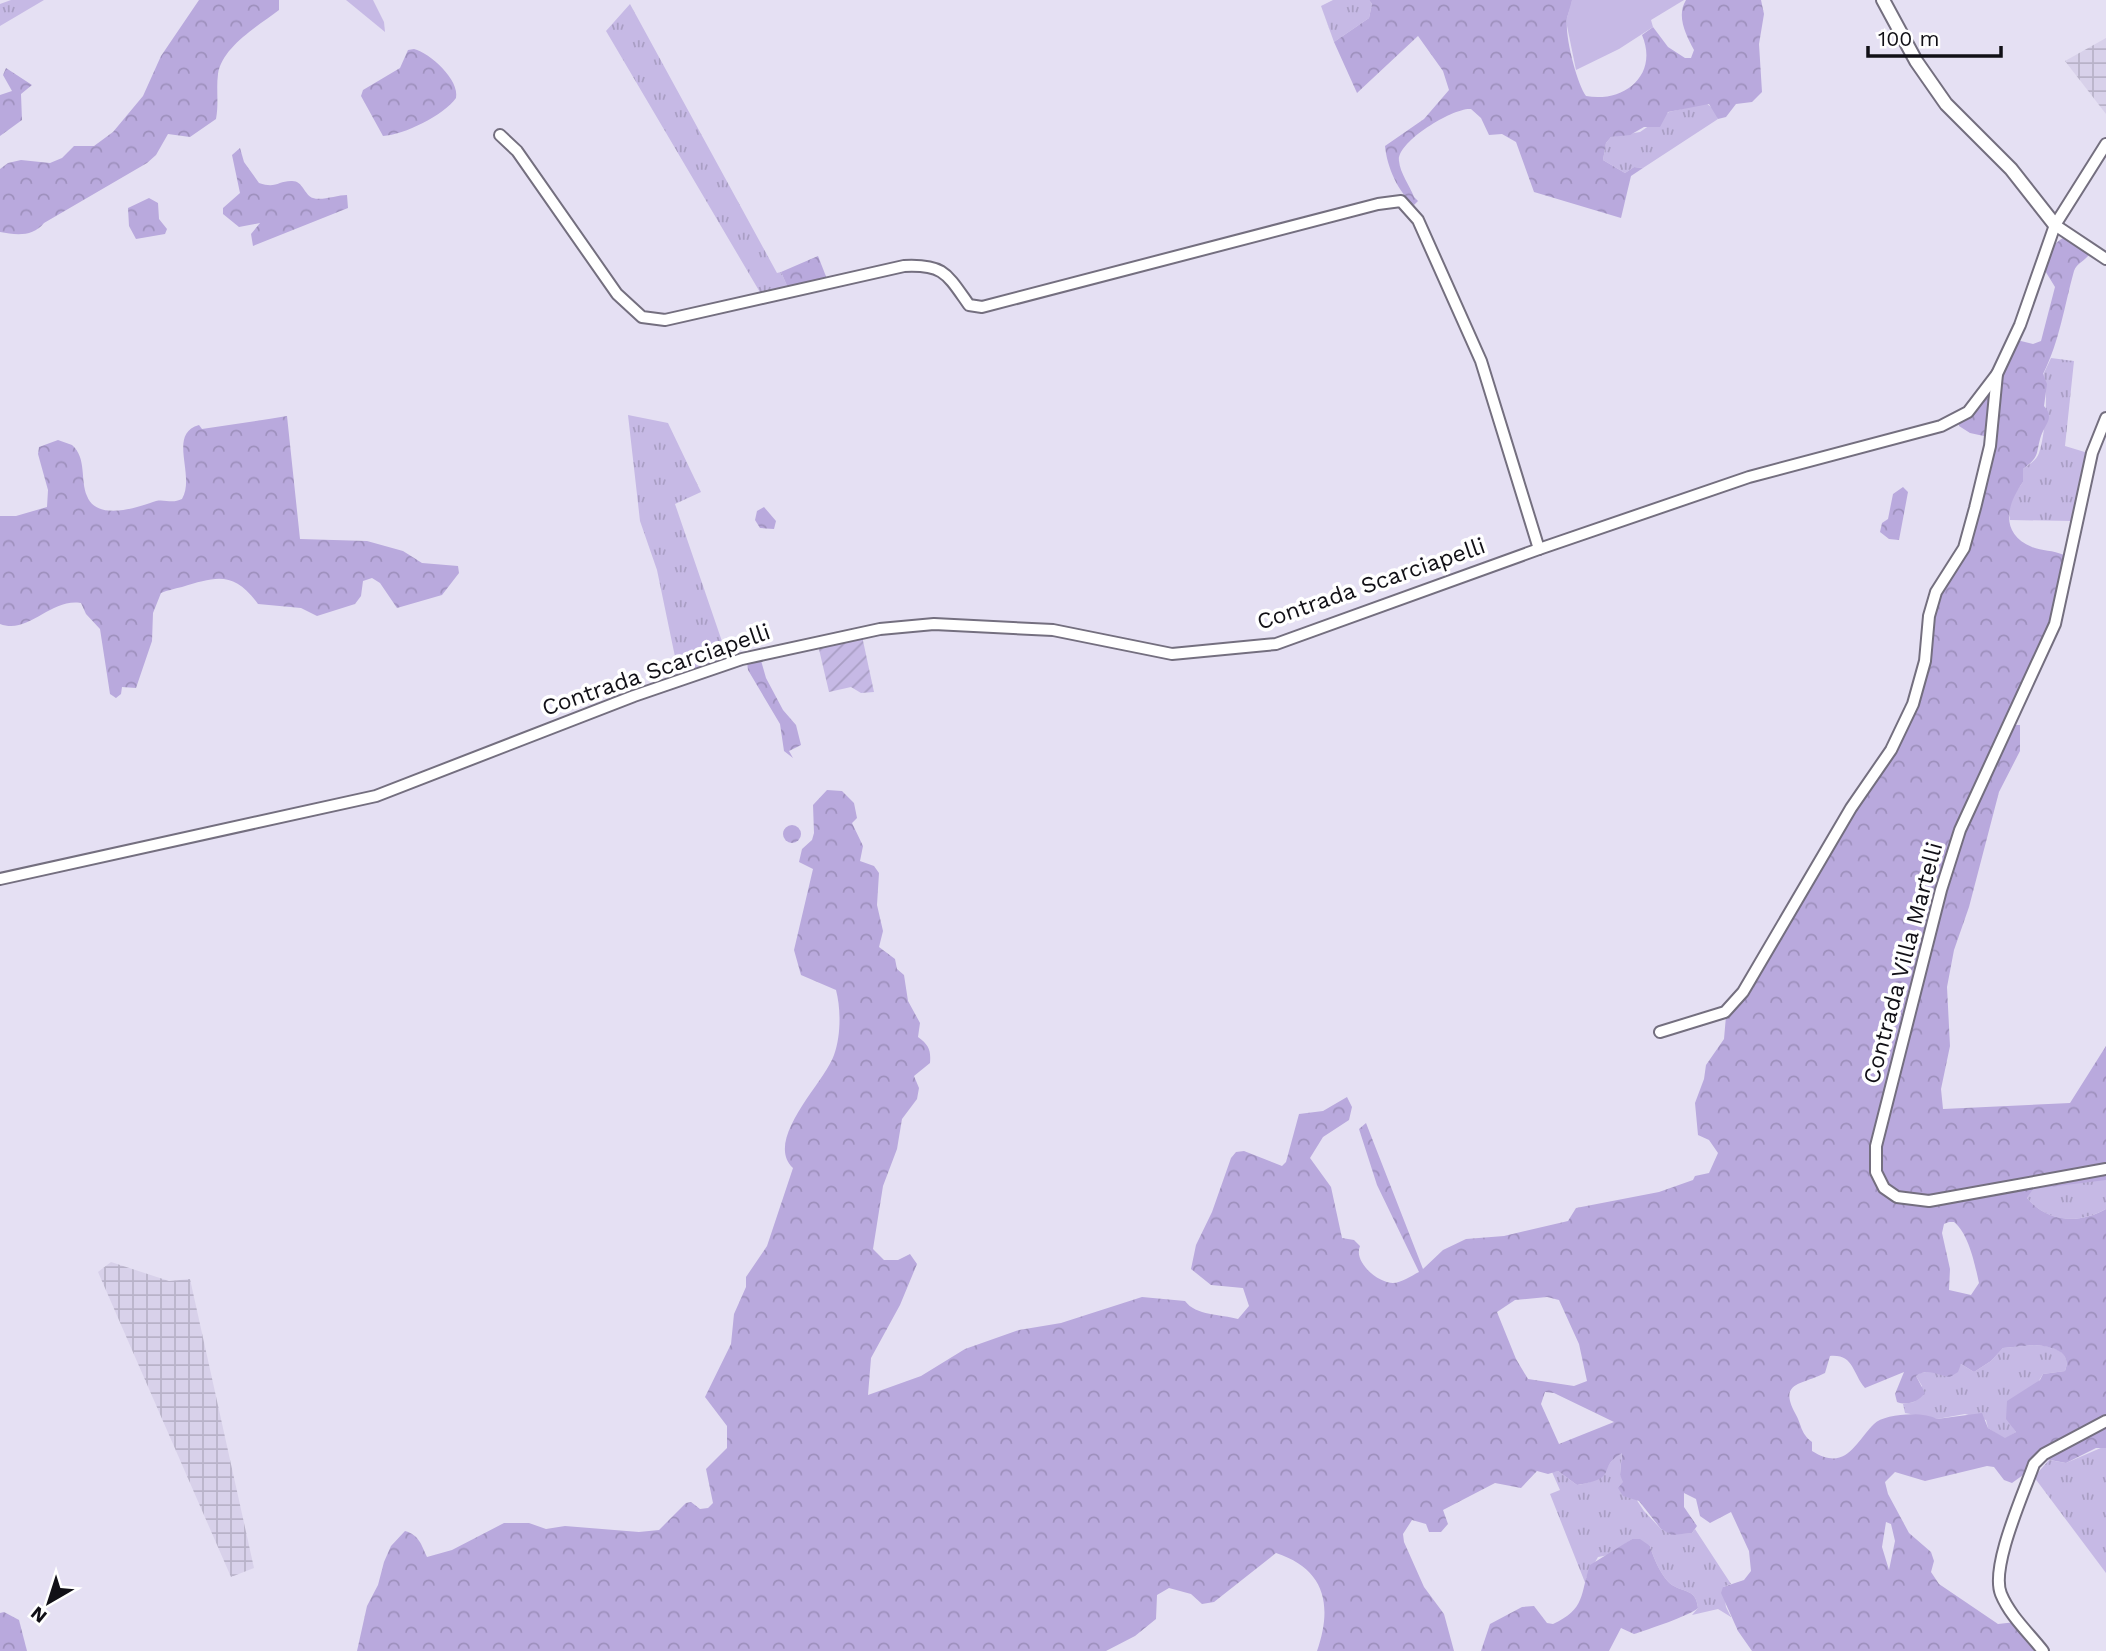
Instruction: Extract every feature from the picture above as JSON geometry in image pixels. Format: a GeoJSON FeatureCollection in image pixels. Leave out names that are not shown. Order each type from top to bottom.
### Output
{"type":"FeatureCollection","features":[{"type":"Feature","properties":{"kind":"street"},"geometry":{"type":"LineString","coordinates":[[1883,0],[1916,61],[1946,104],[2011,169],[2055,225],[2106,259]]}},
{"type":"Feature","properties":{"kind":"street"},"geometry":{"type":"LineString","coordinates":[[500,135],[517,151],[617,293],[642,317],[665,320],[904,266],[930,265],[947,274],[969,305],[982,307],[1378,204],[1401,201],[1418,220],[1481,361],[1539,548]]}},
{"type":"Feature","properties":{"kind":"street"},"geometry":{"type":"LineString","coordinates":[[1660,1032],[1725,1012],[1743,992],[1851,808],[1891,750],[1919,683],[1925,661],[1929,616],[1936,592],[1964,548],[1990,446],[1997,374],[2020,324],[2055,225],[2106,144]]}},
{"type":"Feature","properties":{"kind":"street","name":"Contrada Scarciapelli"},"geometry":{"type":"LineString","coordinates":[[0,879],[376,796],[634,696],[781,649],[910,624],[1054,630],[1172,654],[1276,644],[1539,548],[1749,477],[1941,426],[1968,412],[1997,374]]}},
{"type":"Feature","properties":{"kind":"street","name":"Contrada Villa Martelli"},"geometry":{"type":"LineString","coordinates":[[2106,418],[2092,453],[2055,624],[1961,830],[1941,890],[1876,1146],[1876,1172],[1884,1188],[1897,1197],[1929,1201],[2106,1168]]}},
{"type":"Feature","properties":{"kind":"street"},"geometry":{"type":"LineString","coordinates":[[2043,1651],[2009,1609],[2000,1591],[1999,1569],[2034,1464],[2044,1454],[2106,1421]]}},
{"type":"Feature","properties":{"kind":"shaded area"},"geometry":{"type":"Polygon","coordinates":[[[2106,38],[2106,114],[2065,61],[2106,38]]]}},
{"type":"Feature","properties":{"kind":"shaded area"},"geometry":{"type":"Polygon","coordinates":[[[111,1262],[169,1281],[190,1279],[254,1568],[231,1577],[98,1272],[111,1262]]]}},
{"type":"Feature","properties":{"kind":"green space"},"geometry":{"type":"Polygon","coordinates":[[[11,0],[44,0],[0,26],[0,4],[11,0]]]}},
{"type":"Feature","properties":{"kind":"green space"},"geometry":{"type":"Polygon","coordinates":[[[199,0],[279,0],[279,10],[242,38],[221,64],[217,80],[216,119],[190,137],[168,134],[156,155],[147,163],[44,223],[35,231],[18,234],[0,232],[0,169],[8,163],[21,160],[50,163],[62,158],[74,146],[94,146],[113,132],[143,96],[161,56],[199,0]]]}},
{"type":"Feature","properties":{"kind":"green space"},"geometry":{"type":"Polygon","coordinates":[[[346,0],[373,0],[384,22],[385,32],[346,0]]]}},
{"type":"Feature","properties":{"kind":"green space"},"geometry":{"type":"Polygon","coordinates":[[[1333,0],[1369,0],[1372,4],[1369,18],[1334,42],[1321,6],[1333,0]]]}},
{"type":"Feature","properties":{"kind":"green space"},"geometry":{"type":"Polygon","coordinates":[[[1369,0],[1572,0],[1567,28],[1576,71],[1586,96],[1600,97],[1625,90],[1642,74],[1646,49],[1642,35],[1653,27],[1668,47],[1685,58],[1691,58],[1694,50],[1682,19],[1686,0],[1761,0],[1764,14],[1759,44],[1762,92],[1752,102],[1736,104],[1726,117],[1718,119],[1709,104],[1668,112],[1660,127],[1644,127],[1630,135],[1611,137],[1606,143],[1603,160],[1625,173],[1634,167],[1643,168],[1631,176],[1621,218],[1534,192],[1516,142],[1502,134],[1489,135],[1481,118],[1471,109],[1452,114],[1428,127],[1401,153],[1401,170],[1418,201],[1414,205],[1394,178],[1385,146],[1424,119],[1449,90],[1443,71],[1418,36],[1357,93],[1334,42],[1369,18],[1372,4],[1369,0]]]}},
{"type":"Feature","properties":{"kind":"green space"},"geometry":{"type":"Polygon","coordinates":[[[1572,0],[1684,0],[1651,20],[1653,27],[1619,49],[1576,70],[1566,21],[1572,0]]]}},
{"type":"Feature","properties":{"kind":"green space"},"geometry":{"type":"Polygon","coordinates":[[[630,4],[777,273],[781,272],[788,288],[761,294],[606,31],[630,4]]]}},
{"type":"Feature","properties":{"kind":"green space"},"geometry":{"type":"Polygon","coordinates":[[[414,49],[428,56],[449,76],[456,91],[456,98],[423,123],[383,136],[361,96],[363,90],[400,68],[408,50],[414,49]]]}},
{"type":"Feature","properties":{"kind":"green space"},"geometry":{"type":"Polygon","coordinates":[[[6,68],[32,85],[21,94],[22,120],[0,136],[0,95],[12,91],[3,75],[6,68]]]}},
{"type":"Feature","properties":{"kind":"green space"},"geometry":{"type":"Polygon","coordinates":[[[1706,103],[1715,110],[1718,119],[1643,168],[1634,167],[1625,173],[1603,160],[1606,143],[1611,137],[1640,132],[1669,112],[1706,103]]]}},
{"type":"Feature","properties":{"kind":"green space"},"geometry":{"type":"Polygon","coordinates":[[[240,148],[244,162],[259,183],[273,185],[295,181],[310,196],[317,199],[347,195],[348,208],[253,246],[251,234],[260,223],[239,227],[223,214],[223,208],[240,193],[232,155],[240,148]]]}},
{"type":"Feature","properties":{"kind":"green space"},"geometry":{"type":"Polygon","coordinates":[[[149,198],[158,203],[159,219],[167,229],[165,234],[136,239],[129,226],[128,208],[149,198]]]}},
{"type":"Feature","properties":{"kind":"green space"},"geometry":{"type":"Polygon","coordinates":[[[2063,238],[2084,245],[2091,251],[2074,271],[2058,336],[2043,374],[2047,384],[2044,406],[2049,414],[2048,421],[2035,457],[2023,469],[2023,482],[2013,499],[2009,518],[2014,534],[2021,541],[2032,547],[2064,555],[2064,564],[2049,630],[2007,725],[2020,725],[2020,751],[1999,792],[1969,907],[1954,950],[1947,987],[1950,1046],[1941,1089],[1943,1109],[2070,1103],[2106,1046],[2106,1180],[2033,1189],[2027,1198],[2044,1212],[2064,1218],[2085,1217],[2106,1209],[2106,1448],[2096,1448],[2066,1463],[2045,1459],[2012,1483],[2004,1480],[1994,1467],[1987,1466],[1925,1481],[1895,1472],[1885,1482],[1888,1494],[1909,1533],[1931,1552],[1934,1561],[1931,1572],[1939,1584],[1998,1624],[2016,1622],[2040,1651],[1752,1651],[1738,1631],[1721,1593],[1723,1587],[1744,1580],[1751,1571],[1749,1551],[1731,1512],[1710,1523],[1700,1516],[1696,1499],[1684,1493],[1684,1507],[1697,1526],[1692,1533],[1672,1535],[1661,1529],[1639,1501],[1623,1496],[1618,1488],[1623,1482],[1620,1475],[1622,1453],[1614,1459],[1603,1476],[1590,1482],[1577,1485],[1558,1471],[1548,1474],[1537,1471],[1521,1488],[1495,1483],[1443,1510],[1448,1524],[1441,1532],[1429,1532],[1426,1524],[1412,1520],[1403,1534],[1404,1542],[1424,1587],[1444,1614],[1454,1651],[1317,1651],[1324,1619],[1321,1591],[1315,1579],[1305,1569],[1276,1553],[1214,1602],[1202,1604],[1191,1594],[1169,1588],[1157,1595],[1156,1619],[1135,1636],[1106,1651],[357,1651],[367,1606],[378,1585],[384,1562],[391,1546],[405,1531],[417,1538],[427,1557],[452,1550],[504,1523],[529,1523],[546,1529],[565,1526],[639,1532],[659,1530],[686,1503],[691,1502],[700,1509],[708,1508],[713,1503],[706,1469],[727,1448],[727,1426],[705,1397],[731,1344],[734,1314],[746,1287],[746,1277],[767,1246],[793,1168],[786,1156],[785,1142],[790,1127],[828,1066],[838,1040],[836,990],[801,975],[794,950],[813,869],[799,862],[802,849],[812,840],[814,833],[813,805],[827,790],[842,791],[854,803],[857,818],[852,823],[863,846],[860,861],[874,866],[879,873],[877,905],[883,931],[879,947],[895,959],[897,969],[904,975],[908,1001],[920,1023],[918,1037],[927,1045],[930,1055],[930,1063],[914,1076],[919,1088],[917,1099],[902,1119],[897,1149],[883,1186],[873,1249],[884,1260],[898,1260],[910,1254],[917,1264],[900,1305],[871,1358],[868,1395],[921,1376],[965,1349],[1019,1330],[1061,1323],[1142,1297],[1185,1301],[1202,1312],[1238,1319],[1249,1306],[1243,1288],[1211,1285],[1191,1269],[1196,1245],[1212,1212],[1231,1158],[1236,1152],[1244,1151],[1282,1166],[1286,1162],[1299,1114],[1323,1111],[1347,1097],[1352,1107],[1349,1120],[1323,1137],[1310,1158],[1331,1187],[1342,1238],[1354,1240],[1360,1246],[1363,1265],[1374,1276],[1387,1282],[1399,1282],[1419,1272],[1377,1185],[1359,1129],[1366,1123],[1423,1269],[1443,1250],[1466,1239],[1504,1236],[1568,1221],[1576,1208],[1659,1192],[1693,1180],[1695,1176],[1709,1173],[1718,1153],[1709,1140],[1698,1135],[1695,1103],[1706,1065],[1724,1039],[1726,1016],[1908,721],[1934,606],[1951,571],[1993,438],[1970,433],[1959,426],[1959,419],[2017,340],[2033,344],[2041,341],[2055,287],[2044,269],[2050,251],[2063,238]],[[1954,1222],[1944,1224],[1942,1233],[1950,1269],[1949,1290],[1971,1295],[1979,1283],[1964,1234],[1954,1222]],[[1547,1297],[1515,1300],[1497,1312],[1516,1359],[1528,1379],[1574,1386],[1587,1381],[1579,1344],[1559,1300],[1547,1297]],[[2034,1345],[2003,1348],[1991,1361],[1974,1372],[1961,1364],[1958,1372],[1950,1377],[1929,1372],[1920,1373],[1916,1376],[1925,1393],[1916,1401],[1905,1404],[1897,1402],[1895,1394],[1904,1372],[1865,1388],[1848,1361],[1838,1356],[1830,1356],[1825,1373],[1801,1382],[1791,1389],[1789,1395],[1803,1432],[1812,1442],[1812,1451],[1824,1457],[1841,1457],[1848,1453],[1874,1424],[1895,1415],[1924,1415],[1937,1419],[1982,1413],[1988,1428],[2005,1438],[2016,1432],[2006,1419],[2007,1401],[2040,1380],[2043,1374],[2065,1371],[2067,1364],[2063,1354],[2046,1347],[2034,1345]],[[1545,1392],[1541,1404],[1559,1444],[1614,1422],[1554,1393],[1545,1392]],[[1886,1522],[1882,1547],[1889,1570],[1895,1541],[1891,1524],[1886,1522]]]}},
{"type":"Feature","properties":{"kind":"green space"},"geometry":{"type":"Polygon","coordinates":[[[818,256],[827,279],[788,288],[781,272],[818,256]]]}},
{"type":"Feature","properties":{"kind":"green space"},"geometry":{"type":"Polygon","coordinates":[[[2051,358],[2074,361],[2065,446],[2088,453],[2073,521],[2010,520],[2010,504],[2023,482],[2023,469],[2036,458],[2041,446],[2046,402],[2043,375],[2051,358]]]}},
{"type":"Feature","properties":{"kind":"green space"},"geometry":{"type":"Polygon","coordinates":[[[628,415],[668,423],[701,492],[675,504],[728,659],[679,676],[657,570],[640,521],[628,415]]]}},
{"type":"Feature","properties":{"kind":"green space"},"geometry":{"type":"Polygon","coordinates":[[[287,416],[300,539],[367,541],[403,551],[422,563],[458,566],[459,573],[442,595],[397,608],[380,583],[372,578],[363,581],[361,596],[355,604],[317,616],[301,608],[258,604],[241,586],[224,579],[205,580],[166,591],[161,593],[153,613],[152,641],[136,688],[122,687],[121,694],[116,698],[110,694],[100,629],[86,614],[81,603],[59,606],[21,625],[0,624],[0,516],[16,516],[47,507],[48,490],[38,454],[39,447],[58,440],[72,445],[80,456],[85,490],[92,504],[109,511],[119,510],[156,501],[182,499],[186,479],[183,446],[190,430],[199,425],[202,429],[287,416]]]}},
{"type":"Feature","properties":{"kind":"green space"},"geometry":{"type":"Polygon","coordinates":[[[1903,487],[1908,492],[1899,540],[1889,539],[1880,532],[1882,523],[1888,519],[1893,494],[1903,487]]]}},
{"type":"Feature","properties":{"kind":"green space"},"geometry":{"type":"Polygon","coordinates":[[[764,507],[776,521],[774,529],[760,528],[755,520],[757,511],[764,507]]]}},
{"type":"Feature","properties":{"kind":"green space"},"geometry":{"type":"Polygon","coordinates":[[[862,636],[874,692],[861,693],[851,687],[829,692],[818,645],[862,636]]]}},
{"type":"Feature","properties":{"kind":"green space"},"geometry":{"type":"Polygon","coordinates":[[[760,657],[766,678],[783,710],[796,725],[801,745],[789,751],[793,758],[784,751],[780,724],[748,670],[747,662],[760,657]]]}},
{"type":"Feature","properties":{"kind":"green space"},"geometry":{"type":"Polygon","coordinates":[[[792,825],[798,828],[801,834],[798,840],[792,843],[786,840],[783,834],[786,828],[792,825]]]}},
{"type":"Feature","properties":{"kind":"green space"},"geometry":{"type":"Polygon","coordinates":[[[2094,1179],[2106,1180],[2106,1209],[2085,1217],[2074,1219],[2054,1216],[2035,1206],[2027,1198],[2032,1189],[2094,1179]]]}},
{"type":"Feature","properties":{"kind":"green space"},"geometry":{"type":"Polygon","coordinates":[[[2034,1345],[2053,1348],[2063,1353],[2067,1364],[2065,1371],[2043,1374],[2012,1426],[2016,1432],[2005,1439],[1988,1428],[1986,1420],[1965,1414],[1937,1419],[1905,1413],[1903,1404],[1914,1402],[1922,1386],[1916,1376],[1920,1373],[1959,1367],[1961,1364],[1974,1372],[1991,1361],[2003,1348],[2034,1345]]]}},
{"type":"Feature","properties":{"kind":"green space"},"geometry":{"type":"Polygon","coordinates":[[[2106,1448],[2106,1573],[2034,1477],[2049,1460],[2066,1463],[2106,1448]]]}},
{"type":"Feature","properties":{"kind":"green space"},"geometry":{"type":"Polygon","coordinates":[[[1622,1452],[1620,1475],[1644,1511],[1661,1529],[1672,1534],[1692,1533],[1695,1529],[1731,1584],[1723,1587],[1726,1607],[1731,1617],[1718,1609],[1692,1615],[1698,1608],[1692,1594],[1668,1582],[1658,1567],[1650,1546],[1632,1539],[1609,1555],[1598,1557],[1586,1578],[1586,1585],[1550,1494],[1560,1490],[1552,1472],[1558,1471],[1577,1485],[1588,1483],[1601,1476],[1622,1452]]]}},
{"type":"Feature","properties":{"kind":"green space"},"geometry":{"type":"Polygon","coordinates":[[[1632,1539],[1640,1539],[1650,1546],[1665,1577],[1672,1585],[1692,1594],[1698,1608],[1634,1634],[1621,1628],[1609,1651],[1481,1651],[1490,1624],[1522,1607],[1534,1606],[1547,1623],[1553,1624],[1571,1613],[1580,1600],[1590,1565],[1632,1539]]]}},
{"type":"Feature","properties":{"kind":"green space"},"geometry":{"type":"Polygon","coordinates":[[[4,1612],[19,1620],[27,1651],[0,1651],[0,1613],[4,1612]]]}}]}
